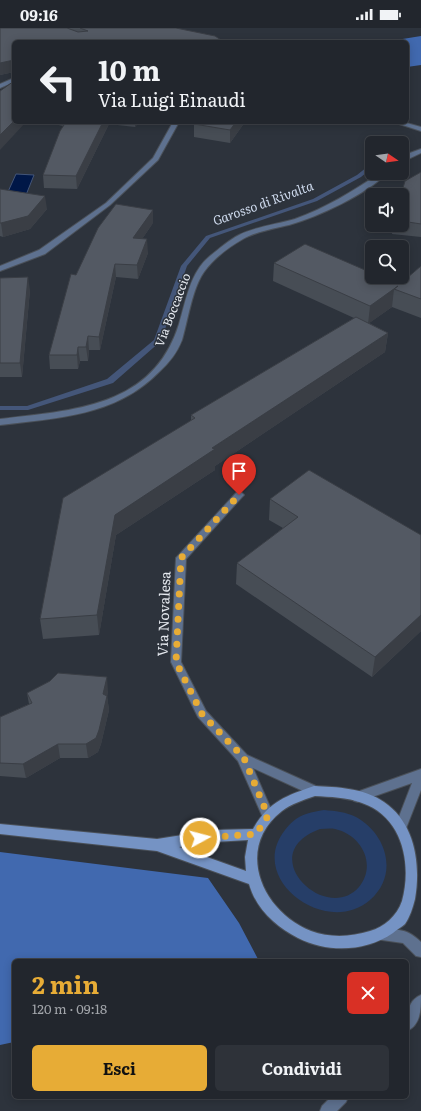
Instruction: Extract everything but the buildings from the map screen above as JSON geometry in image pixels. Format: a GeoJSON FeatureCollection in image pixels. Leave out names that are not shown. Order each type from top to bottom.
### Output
{"type":"FeatureCollection","features":[{"type":"Feature","properties":{"kind":"main road"},"geometry":{"type":"LineString","coordinates":[[314,791],[347,793],[358,797],[379,805],[395,819],[405,831],[416,855],[418,875],[417,898],[400,920],[380,935],[355,942],[328,943],[302,935],[280,921],[262,902],[252,879],[250,856],[256,834],[268,816],[285,802],[314,791]]}},
{"type":"Feature","properties":{"kind":"main road"},"geometry":{"type":"LineString","coordinates":[[0,829],[157,845],[252,879]]}},
{"type":"Feature","properties":{"kind":"main road"},"geometry":{"type":"LineString","coordinates":[[405,831],[421,841]]}},
{"type":"Feature","properties":{"kind":"main road"},"geometry":{"type":"LineString","coordinates":[[157,845],[214,836],[256,834]]}},
{"type":"Feature","properties":{"kind":"street"},"geometry":{"type":"LineString","coordinates":[[0,86],[12,81]]}},
{"type":"Feature","properties":{"kind":"street"},"geometry":{"type":"LineString","coordinates":[[0,269],[42,252],[108,204],[156,159],[175,124]]}},
{"type":"Feature","properties":{"kind":"street"},"geometry":{"type":"LineString","coordinates":[[403,124],[421,129]]}},
{"type":"Feature","properties":{"kind":"street"},"geometry":{"type":"LineString","coordinates":[[409,155],[421,151]]}},
{"type":"Feature","properties":{"kind":"street","name":"Via Boccaccio"},"geometry":{"type":"LineString","coordinates":[[0,422],[73,413],[106,404],[127,394],[148,379],[167,360],[177,342],[194,285],[200,272],[211,259],[242,236],[298,220],[348,198],[374,180]]}},
{"type":"Feature","properties":{"kind":"street","name":"Via Novalesa"},"geometry":{"type":"LineString","coordinates":[[239,495],[181,558],[176,662],[202,714],[244,758],[314,791]]}},
{"type":"Feature","properties":{"kind":"street","name":"Via Novalesa"},"geometry":{"type":"LineString","coordinates":[[244,758],[268,816]]}},
{"type":"Feature","properties":{"kind":"street"},"geometry":{"type":"LineString","coordinates":[[358,797],[421,774]]}},
{"type":"Feature","properties":{"kind":"street"},"geometry":{"type":"LineString","coordinates":[[405,831],[421,774]]}},
{"type":"Feature","properties":{"kind":"street"},"geometry":{"type":"LineString","coordinates":[[380,935],[406,938],[421,951]]}},
{"type":"Feature","properties":{"kind":"street"},"geometry":{"type":"LineString","coordinates":[[409,1021],[421,1002]]}},
{"type":"Feature","properties":{"kind":"street"},"geometry":{"type":"LineString","coordinates":[[327,1111],[340,1099]]}},
{"type":"Feature","properties":{"kind":"shaded area"},"geometry":{"type":"Polygon","coordinates":[[[421,36],[421,65],[409,67],[409,40],[396,40],[421,36]]]}},
{"type":"Feature","properties":{"kind":"shaded area"},"geometry":{"type":"Polygon","coordinates":[[[16,174],[34,175],[26,195],[7,194],[16,174]]]}},
{"type":"Feature","properties":{"kind":"shaded area"},"geometry":{"type":"Polygon","coordinates":[[[324,810],[348,814],[367,824],[382,844],[386,856],[384,879],[379,890],[370,900],[352,910],[333,912],[313,907],[296,898],[283,884],[276,867],[276,849],[287,827],[294,820],[303,815],[324,810]],[[320,829],[301,840],[293,854],[294,868],[302,882],[314,892],[329,897],[345,896],[359,887],[364,878],[367,870],[364,852],[359,844],[345,832],[333,829],[320,829]]]}},
{"type":"Feature","properties":{"kind":"shaded area"},"geometry":{"type":"Polygon","coordinates":[[[0,852],[208,878],[239,923],[258,959],[12,959],[12,1042],[0,1045],[0,852]]]}},
{"type":"Feature","properties":{"kind":"waterway","name":"Garosso di Rivalta"},"geometry":{"type":"LineString","coordinates":[[0,408],[28,408],[110,381],[157,341],[184,266],[208,237],[315,200],[359,176],[365,171]]}},
{"type":"Feature","properties":{"kind":"route"},"geometry":{"type":"LineString","coordinates":[[200,838],[256,834],[268,816],[244,758],[202,714],[176,662],[181,558],[239,495]]}}]}
